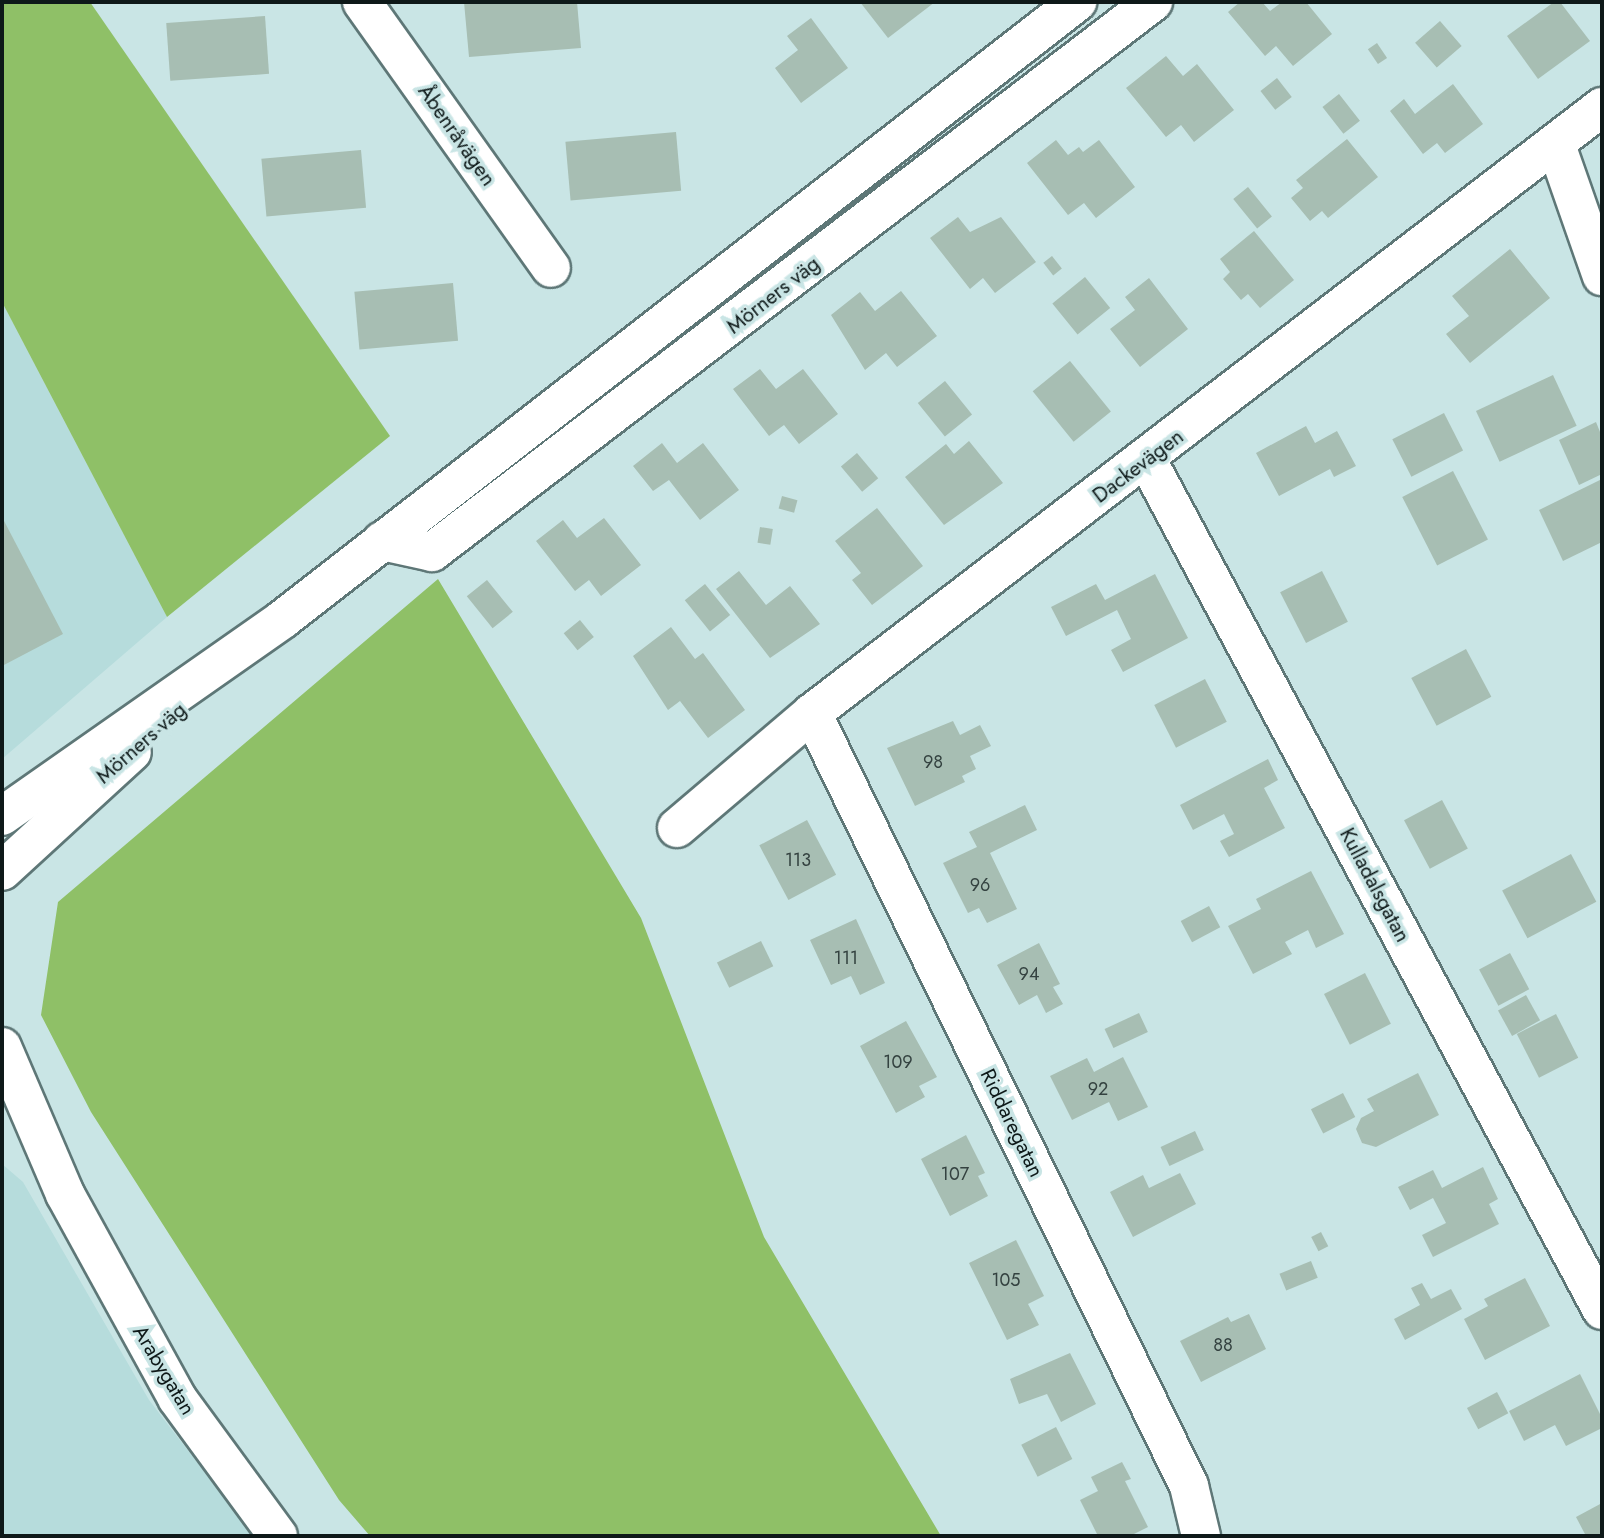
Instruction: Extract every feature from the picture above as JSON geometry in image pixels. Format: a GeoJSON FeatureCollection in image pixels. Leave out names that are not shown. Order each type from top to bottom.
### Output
{"type":"FeatureCollection","features":[{"type":"Feature","properties":{"kind":"street","name":"Åbenråvägen"},"geometry":{"type":"LineString","coordinates":[[362,2],[551,268]]}},
{"type":"Feature","properties":{"kind":"street","name":"Mörners väg"},"geometry":{"type":"LineString","coordinates":[[2,816],[283,619],[1077,2]]}},
{"type":"Feature","properties":{"kind":"street","name":"Mörners väg"},"geometry":{"type":"LineString","coordinates":[[382,541],[432,552],[1153,2]]}},
{"type":"Feature","properties":{"kind":"street","name":"Dackevägen"},"geometry":{"type":"LineString","coordinates":[[677,828],[812,713],[1147,460],[1602,107]]}},
{"type":"Feature","properties":{"kind":"street"},"geometry":{"type":"LineString","coordinates":[[1556,145],[1602,276]]}},
{"type":"Feature","properties":{"kind":"street","name":"Kulladalsgatan"},"geometry":{"type":"LineString","coordinates":[[1147,460],[1602,1310]]}},
{"type":"Feature","properties":{"kind":"street","name":"Mörners väg"},"geometry":{"type":"LineString","coordinates":[[2,871],[283,619]]}},
{"type":"Feature","properties":{"kind":"street","name":"Riddaregatan"},"geometry":{"type":"LineString","coordinates":[[812,713],[1189,1486],[1201,1536]]}},
{"type":"Feature","properties":{"kind":"street","name":"Arabygatan"},"geometry":{"type":"LineString","coordinates":[[2,1047],[65,1195],[177,1398],[278,1536]]}},
{"type":"Feature","properties":{"kind":"street","name":"Arabygatan"},"geometry":{"type":"LineString","coordinates":[[2,1105],[65,1195]]}},
{"type":"Feature","properties":{"kind":"shaded area"},"geometry":{"type":"Polygon","coordinates":[[[2,302],[167,617],[2,759],[2,302]]]}},
{"type":"Feature","properties":{"kind":"shaded area"},"geometry":{"type":"Polygon","coordinates":[[[2,1164],[23,1182],[149,1400],[254,1536],[2,1536],[2,1164]]]}},
{"type":"Feature","properties":{"kind":"green space"},"geometry":{"type":"Polygon","coordinates":[[[2,2],[90,2],[390,436],[167,617],[2,302],[2,2]]]}},
{"type":"Feature","properties":{"kind":"green space"},"geometry":{"type":"Polygon","coordinates":[[[438,579],[641,918],[764,1237],[941,1536],[370,1536],[339,1500],[91,1112],[41,1015],[58,902],[438,579]]]}},
{"type":"Feature","properties":{"kind":"building"},"geometry":{"type":"Polygon","coordinates":[[[464,2],[577,2],[581,48],[469,57],[464,2]]]}},
{"type":"Feature","properties":{"kind":"building"},"geometry":{"type":"Polygon","coordinates":[[[860,2],[935,2],[888,38],[860,2]]]}},
{"type":"Feature","properties":{"kind":"building"},"geometry":{"type":"Polygon","coordinates":[[[1240,2],[1262,2],[1270,11],[1282,2],[1306,2],[1332,34],[1293,66],[1276,46],[1265,56],[1228,12],[1240,2]]]}},
{"type":"Feature","properties":{"kind":"building"},"geometry":{"type":"Polygon","coordinates":[[[1554,2],[1560,2],[1590,41],[1538,79],[1507,36],[1554,2]]]}},
{"type":"Feature","properties":{"kind":"building"},"geometry":{"type":"Polygon","coordinates":[[[265,16],[269,74],[170,81],[166,23],[265,16]]]}},
{"type":"Feature","properties":{"kind":"building"},"geometry":{"type":"Polygon","coordinates":[[[811,18],[848,68],[801,103],[775,68],[798,50],[787,36],[811,18]]]}},
{"type":"Feature","properties":{"kind":"building"},"geometry":{"type":"Polygon","coordinates":[[[1440,21],[1462,46],[1437,68],[1415,43],[1440,21]]]}},
{"type":"Feature","properties":{"kind":"building"},"geometry":{"type":"Polygon","coordinates":[[[1377,43],[1387,58],[1378,64],[1368,49],[1377,43]]]}},
{"type":"Feature","properties":{"kind":"building"},"geometry":{"type":"Polygon","coordinates":[[[1166,56],[1183,76],[1197,64],[1234,110],[1194,142],[1181,125],[1166,137],[1126,88],[1166,56]]]}},
{"type":"Feature","properties":{"kind":"building"},"geometry":{"type":"Polygon","coordinates":[[[1277,78],[1292,97],[1275,110],[1260,91],[1277,78]]]}},
{"type":"Feature","properties":{"kind":"building"},"geometry":{"type":"Polygon","coordinates":[[[1453,84],[1483,124],[1445,153],[1437,143],[1423,154],[1390,111],[1404,99],[1415,114],[1453,84]]]}},
{"type":"Feature","properties":{"kind":"building"},"geometry":{"type":"Polygon","coordinates":[[[1339,94],[1360,121],[1343,134],[1322,107],[1339,94]]]}},
{"type":"Feature","properties":{"kind":"building"},"geometry":{"type":"Polygon","coordinates":[[[676,132],[681,191],[571,200],[565,142],[676,132]]]}},
{"type":"Feature","properties":{"kind":"building"},"geometry":{"type":"Polygon","coordinates":[[[1347,139],[1378,177],[1328,218],[1322,211],[1310,221],[1291,198],[1303,188],[1296,180],[1347,139]]]}},
{"type":"Feature","properties":{"kind":"building"},"geometry":{"type":"Polygon","coordinates":[[[1056,140],[1068,155],[1079,147],[1083,152],[1099,140],[1135,187],[1096,218],[1084,203],[1068,215],[1027,163],[1056,140]]]}},
{"type":"Feature","properties":{"kind":"building"},"geometry":{"type":"Polygon","coordinates":[[[361,150],[366,208],[266,216],[261,159],[361,150]]]}},
{"type":"Feature","properties":{"kind":"building"},"geometry":{"type":"Polygon","coordinates":[[[1248,187],[1272,217],[1257,228],[1233,199],[1248,187]]]}},
{"type":"Feature","properties":{"kind":"building"},"geometry":{"type":"Polygon","coordinates":[[[958,217],[970,232],[1001,217],[1036,262],[995,293],[983,278],[970,289],[930,238],[958,217]]]}},
{"type":"Feature","properties":{"kind":"building"},"geometry":{"type":"Polygon","coordinates":[[[1254,231],[1294,280],[1260,308],[1248,294],[1241,300],[1223,279],[1230,272],[1220,259],[1254,231]]]}},
{"type":"Feature","properties":{"kind":"building"},"geometry":{"type":"Polygon","coordinates":[[[1510,249],[1550,298],[1470,363],[1446,334],[1469,316],[1452,296],[1510,249]]]}},
{"type":"Feature","properties":{"kind":"building"},"geometry":{"type":"Polygon","coordinates":[[[1052,256],[1062,269],[1053,275],[1043,263],[1052,256]]]}},
{"type":"Feature","properties":{"kind":"building"},"geometry":{"type":"Polygon","coordinates":[[[1085,277],[1110,308],[1078,335],[1052,303],[1085,277]]]}},
{"type":"Feature","properties":{"kind":"building"},"geometry":{"type":"Polygon","coordinates":[[[1149,278],[1188,329],[1140,367],[1110,329],[1135,310],[1125,297],[1149,278]]]}},
{"type":"Feature","properties":{"kind":"building"},"geometry":{"type":"Polygon","coordinates":[[[453,283],[458,341],[359,349],[354,292],[453,283]]]}},
{"type":"Feature","properties":{"kind":"building"},"geometry":{"type":"Polygon","coordinates":[[[901,291],[937,336],[897,367],[886,353],[865,370],[831,315],[860,292],[875,311],[901,291]]]}},
{"type":"Feature","properties":{"kind":"building"},"geometry":{"type":"Polygon","coordinates":[[[1070,361],[1111,412],[1074,442],[1033,391],[1070,361]]]}},
{"type":"Feature","properties":{"kind":"building"},"geometry":{"type":"Polygon","coordinates":[[[760,369],[776,389],[803,369],[838,414],[799,444],[784,425],[769,436],[733,389],[760,369]]]}},
{"type":"Feature","properties":{"kind":"building"},"geometry":{"type":"Polygon","coordinates":[[[1553,375],[1577,426],[1500,462],[1476,411],[1553,375]]]}},
{"type":"Feature","properties":{"kind":"building"},"geometry":{"type":"Polygon","coordinates":[[[945,381],[972,414],[945,436],[918,403],[945,381]]]}},
{"type":"Feature","properties":{"kind":"building"},"geometry":{"type":"Polygon","coordinates":[[[1444,413],[1463,450],[1411,477],[1392,439],[1444,413]]]}},
{"type":"Feature","properties":{"kind":"building"},"geometry":{"type":"Polygon","coordinates":[[[1596,422],[1602,437],[1602,474],[1579,485],[1559,440],[1596,422]]]}},
{"type":"Feature","properties":{"kind":"building"},"geometry":{"type":"Polygon","coordinates":[[[1306,426],[1315,443],[1337,431],[1356,466],[1334,477],[1330,469],[1279,496],[1256,453],[1306,426]]]}},
{"type":"Feature","properties":{"kind":"building"},"geometry":{"type":"Polygon","coordinates":[[[969,441],[1003,483],[944,525],[905,477],[946,444],[954,454],[969,441]]]}},
{"type":"Feature","properties":{"kind":"building"},"geometry":{"type":"Polygon","coordinates":[[[662,443],[677,463],[703,443],[739,490],[700,520],[669,480],[653,491],[633,466],[662,443]]]}},
{"type":"Feature","properties":{"kind":"building"},"geometry":{"type":"Polygon","coordinates":[[[857,453],[878,478],[862,492],[841,466],[857,453]]]}},
{"type":"Feature","properties":{"kind":"building"},"geometry":{"type":"Polygon","coordinates":[[[1453,471],[1488,540],[1437,565],[1402,497],[1453,471]]]}},
{"type":"Feature","properties":{"kind":"building"},"geometry":{"type":"Polygon","coordinates":[[[1602,479],[1602,542],[1563,561],[1539,510],[1602,479]]]}},
{"type":"Feature","properties":{"kind":"building"},"geometry":{"type":"Polygon","coordinates":[[[782,496],[797,500],[794,513],[779,509],[782,496]]]}},
{"type":"Feature","properties":{"kind":"building"},"geometry":{"type":"Polygon","coordinates":[[[877,508],[923,566],[872,605],[852,580],[861,573],[835,541],[877,508]]]}},
{"type":"Feature","properties":{"kind":"building"},"geometry":{"type":"Polygon","coordinates":[[[2,517],[63,634],[2,666],[2,517]]]}},
{"type":"Feature","properties":{"kind":"building"},"geometry":{"type":"Polygon","coordinates":[[[604,518],[641,565],[601,596],[589,580],[575,591],[536,541],[563,520],[577,538],[604,518]]]}},
{"type":"Feature","properties":{"kind":"building"},"geometry":{"type":"Polygon","coordinates":[[[760,527],[773,529],[770,545],[757,543],[760,527]]]}},
{"type":"Feature","properties":{"kind":"building"},"geometry":{"type":"Polygon","coordinates":[[[739,571],[766,605],[790,586],[820,624],[770,658],[716,589],[739,571]]]}},
{"type":"Feature","properties":{"kind":"building"},"geometry":{"type":"Polygon","coordinates":[[[1322,571],[1348,622],[1306,643],[1280,592],[1322,571]]]}},
{"type":"Feature","properties":{"kind":"building"},"geometry":{"type":"Polygon","coordinates":[[[1155,574],[1188,638],[1123,672],[1111,650],[1131,639],[1117,610],[1066,636],[1051,607],[1096,584],[1105,600],[1155,574]]]}},
{"type":"Feature","properties":{"kind":"building"},"geometry":{"type":"Polygon","coordinates":[[[487,580],[513,612],[493,628],[467,596],[487,580]]]}},
{"type":"Feature","properties":{"kind":"building"},"geometry":{"type":"Polygon","coordinates":[[[705,584],[730,615],[710,631],[685,600],[705,584]]]}},
{"type":"Feature","properties":{"kind":"building"},"geometry":{"type":"Polygon","coordinates":[[[580,620],[594,637],[578,650],[564,633],[580,620]]]}},
{"type":"Feature","properties":{"kind":"building"},"geometry":{"type":"Polygon","coordinates":[[[671,627],[695,659],[703,653],[745,710],[708,738],[680,701],[668,710],[633,656],[671,627]]]}},
{"type":"Feature","properties":{"kind":"building"},"geometry":{"type":"Polygon","coordinates":[[[1466,649],[1491,697],[1437,726],[1411,678],[1466,649]]]}},
{"type":"Feature","properties":{"kind":"building"},"geometry":{"type":"Polygon","coordinates":[[[1205,679],[1227,722],[1176,748],[1154,705],[1205,679]]]}},
{"type":"Feature","properties":{"kind":"building"},"geometry":{"type":"Polygon","coordinates":[[[953,721],[960,735],[980,725],[991,746],[970,756],[976,769],[962,776],[965,782],[915,806],[887,748],[953,721]]]}},
{"type":"Feature","properties":{"kind":"building"},"geometry":{"type":"Polygon","coordinates":[[[1268,759],[1278,780],[1264,788],[1285,828],[1229,857],[1220,841],[1234,834],[1224,814],[1193,830],[1180,805],[1268,759]]]}},
{"type":"Feature","properties":{"kind":"building"},"geometry":{"type":"Polygon","coordinates":[[[1442,800],[1468,849],[1430,869],[1404,820],[1442,800]]]}},
{"type":"Feature","properties":{"kind":"building"},"geometry":{"type":"Polygon","coordinates":[[[1025,805],[1037,830],[990,853],[1017,909],[987,923],[979,908],[968,913],[943,863],[977,847],[969,832],[1025,805]]]}},
{"type":"Feature","properties":{"kind":"building"},"geometry":{"type":"Polygon","coordinates":[[[807,820],[836,875],[788,900],[759,845],[807,820]]]}},
{"type":"Feature","properties":{"kind":"building"},"geometry":{"type":"Polygon","coordinates":[[[1571,854],[1596,902],[1527,938],[1502,891],[1571,854]]]}},
{"type":"Feature","properties":{"kind":"building"},"geometry":{"type":"Polygon","coordinates":[[[1311,871],[1344,934],[1316,948],[1308,930],[1285,942],[1292,954],[1253,974],[1228,926],[1261,909],[1256,899],[1311,871]]]}},
{"type":"Feature","properties":{"kind":"building"},"geometry":{"type":"Polygon","coordinates":[[[1209,906],[1220,927],[1192,942],[1181,921],[1209,906]]]}},
{"type":"Feature","properties":{"kind":"building"},"geometry":{"type":"Polygon","coordinates":[[[856,919],[885,983],[860,995],[851,976],[831,985],[810,940],[856,919]]]}},
{"type":"Feature","properties":{"kind":"building"},"geometry":{"type":"Polygon","coordinates":[[[761,941],[773,966],[729,988],[717,962],[761,941]]]}},
{"type":"Feature","properties":{"kind":"building"},"geometry":{"type":"Polygon","coordinates":[[[1039,943],[1060,984],[1053,987],[1063,1004],[1046,1013],[1037,995],[1019,1005],[997,965],[1039,943]]]}},
{"type":"Feature","properties":{"kind":"building"},"geometry":{"type":"Polygon","coordinates":[[[1510,953],[1529,989],[1498,1006],[1479,969],[1510,953]]]}},
{"type":"Feature","properties":{"kind":"building"},"geometry":{"type":"Polygon","coordinates":[[[1365,973],[1391,1024],[1350,1045],[1324,994],[1365,973]]]}},
{"type":"Feature","properties":{"kind":"building"},"geometry":{"type":"Polygon","coordinates":[[[1526,995],[1540,1020],[1512,1036],[1498,1011],[1526,995]]]}},
{"type":"Feature","properties":{"kind":"building"},"geometry":{"type":"Polygon","coordinates":[[[1139,1013],[1148,1032],[1113,1048],[1105,1029],[1139,1013]]]}},
{"type":"Feature","properties":{"kind":"building"},"geometry":{"type":"Polygon","coordinates":[[[1556,1014],[1578,1058],[1539,1078],[1517,1034],[1556,1014]]]}},
{"type":"Feature","properties":{"kind":"building"},"geometry":{"type":"Polygon","coordinates":[[[906,1021],[937,1077],[919,1086],[925,1097],[896,1113],[860,1046],[906,1021]]]}},
{"type":"Feature","properties":{"kind":"building"},"geometry":{"type":"Polygon","coordinates":[[[1123,1057],[1148,1107],[1118,1121],[1109,1102],[1072,1120],[1050,1076],[1087,1058],[1094,1072],[1123,1057]]]}},
{"type":"Feature","properties":{"kind":"building"},"geometry":{"type":"Polygon","coordinates":[[[1418,1073],[1439,1115],[1376,1147],[1362,1143],[1356,1129],[1361,1118],[1374,1111],[1367,1099],[1418,1073]]]}},
{"type":"Feature","properties":{"kind":"building"},"geometry":{"type":"Polygon","coordinates":[[[1343,1093],[1355,1117],[1323,1133],[1311,1109],[1343,1093]]]}},
{"type":"Feature","properties":{"kind":"building"},"geometry":{"type":"Polygon","coordinates":[[[1195,1131],[1204,1150],[1169,1166],[1161,1147],[1195,1131]]]}},
{"type":"Feature","properties":{"kind":"building"},"geometry":{"type":"Polygon","coordinates":[[[966,1135],[985,1173],[978,1176],[988,1196],[950,1216],[921,1159],[966,1135]]]}},
{"type":"Feature","properties":{"kind":"building"},"geometry":{"type":"Polygon","coordinates":[[[1483,1167],[1498,1199],[1489,1204],[1499,1224],[1433,1257],[1422,1235],[1446,1223],[1433,1198],[1410,1210],[1398,1187],[1433,1170],[1442,1188],[1483,1167]]]}},
{"type":"Feature","properties":{"kind":"building"},"geometry":{"type":"Polygon","coordinates":[[[1180,1173],[1196,1204],[1133,1237],[1110,1192],[1143,1175],[1149,1188],[1180,1173]]]}},
{"type":"Feature","properties":{"kind":"building"},"geometry":{"type":"Polygon","coordinates":[[[1321,1232],[1328,1246],[1318,1251],[1311,1237],[1321,1232]]]}},
{"type":"Feature","properties":{"kind":"building"},"geometry":{"type":"Polygon","coordinates":[[[1016,1240],[1044,1296],[1028,1304],[1039,1325],[1007,1340],[969,1263],[1016,1240]]]}},
{"type":"Feature","properties":{"kind":"building"},"geometry":{"type":"Polygon","coordinates":[[[1311,1261],[1318,1278],[1286,1290],[1279,1274],[1311,1261]]]}},
{"type":"Feature","properties":{"kind":"building"},"geometry":{"type":"Polygon","coordinates":[[[1525,1278],[1550,1326],[1485,1360],[1464,1319],[1488,1306],[1484,1299],[1525,1278]]]}},
{"type":"Feature","properties":{"kind":"building"},"geometry":{"type":"Polygon","coordinates":[[[1422,1283],[1431,1299],[1451,1289],[1462,1309],[1405,1340],[1394,1319],[1420,1305],[1411,1288],[1422,1283]]]}},
{"type":"Feature","properties":{"kind":"building"},"geometry":{"type":"Polygon","coordinates":[[[1249,1314],[1266,1349],[1201,1382],[1180,1341],[1228,1317],[1231,1322],[1249,1314]]]}},
{"type":"Feature","properties":{"kind":"building"},"geometry":{"type":"Polygon","coordinates":[[[1070,1353],[1096,1404],[1061,1422],[1047,1394],[1019,1404],[1010,1379],[1070,1353]]]}},
{"type":"Feature","properties":{"kind":"building"},"geometry":{"type":"Polygon","coordinates":[[[1580,1374],[1602,1418],[1602,1428],[1566,1446],[1555,1425],[1524,1441],[1509,1411],[1580,1374]]]}},
{"type":"Feature","properties":{"kind":"building"},"geometry":{"type":"Polygon","coordinates":[[[1497,1392],[1508,1413],[1478,1429],[1467,1408],[1497,1392]]]}},
{"type":"Feature","properties":{"kind":"building"},"geometry":{"type":"Polygon","coordinates":[[[1056,1427],[1072,1459],[1038,1477],[1021,1445],[1056,1427]]]}},
{"type":"Feature","properties":{"kind":"building"},"geometry":{"type":"Polygon","coordinates":[[[1122,1462],[1131,1479],[1125,1481],[1148,1527],[1130,1536],[1098,1536],[1080,1500],[1098,1491],[1091,1477],[1122,1462]]]}},
{"type":"Feature","properties":{"kind":"building"},"geometry":{"type":"Polygon","coordinates":[[[1602,1503],[1602,1536],[1586,1536],[1576,1517],[1602,1503]]]}}]}
